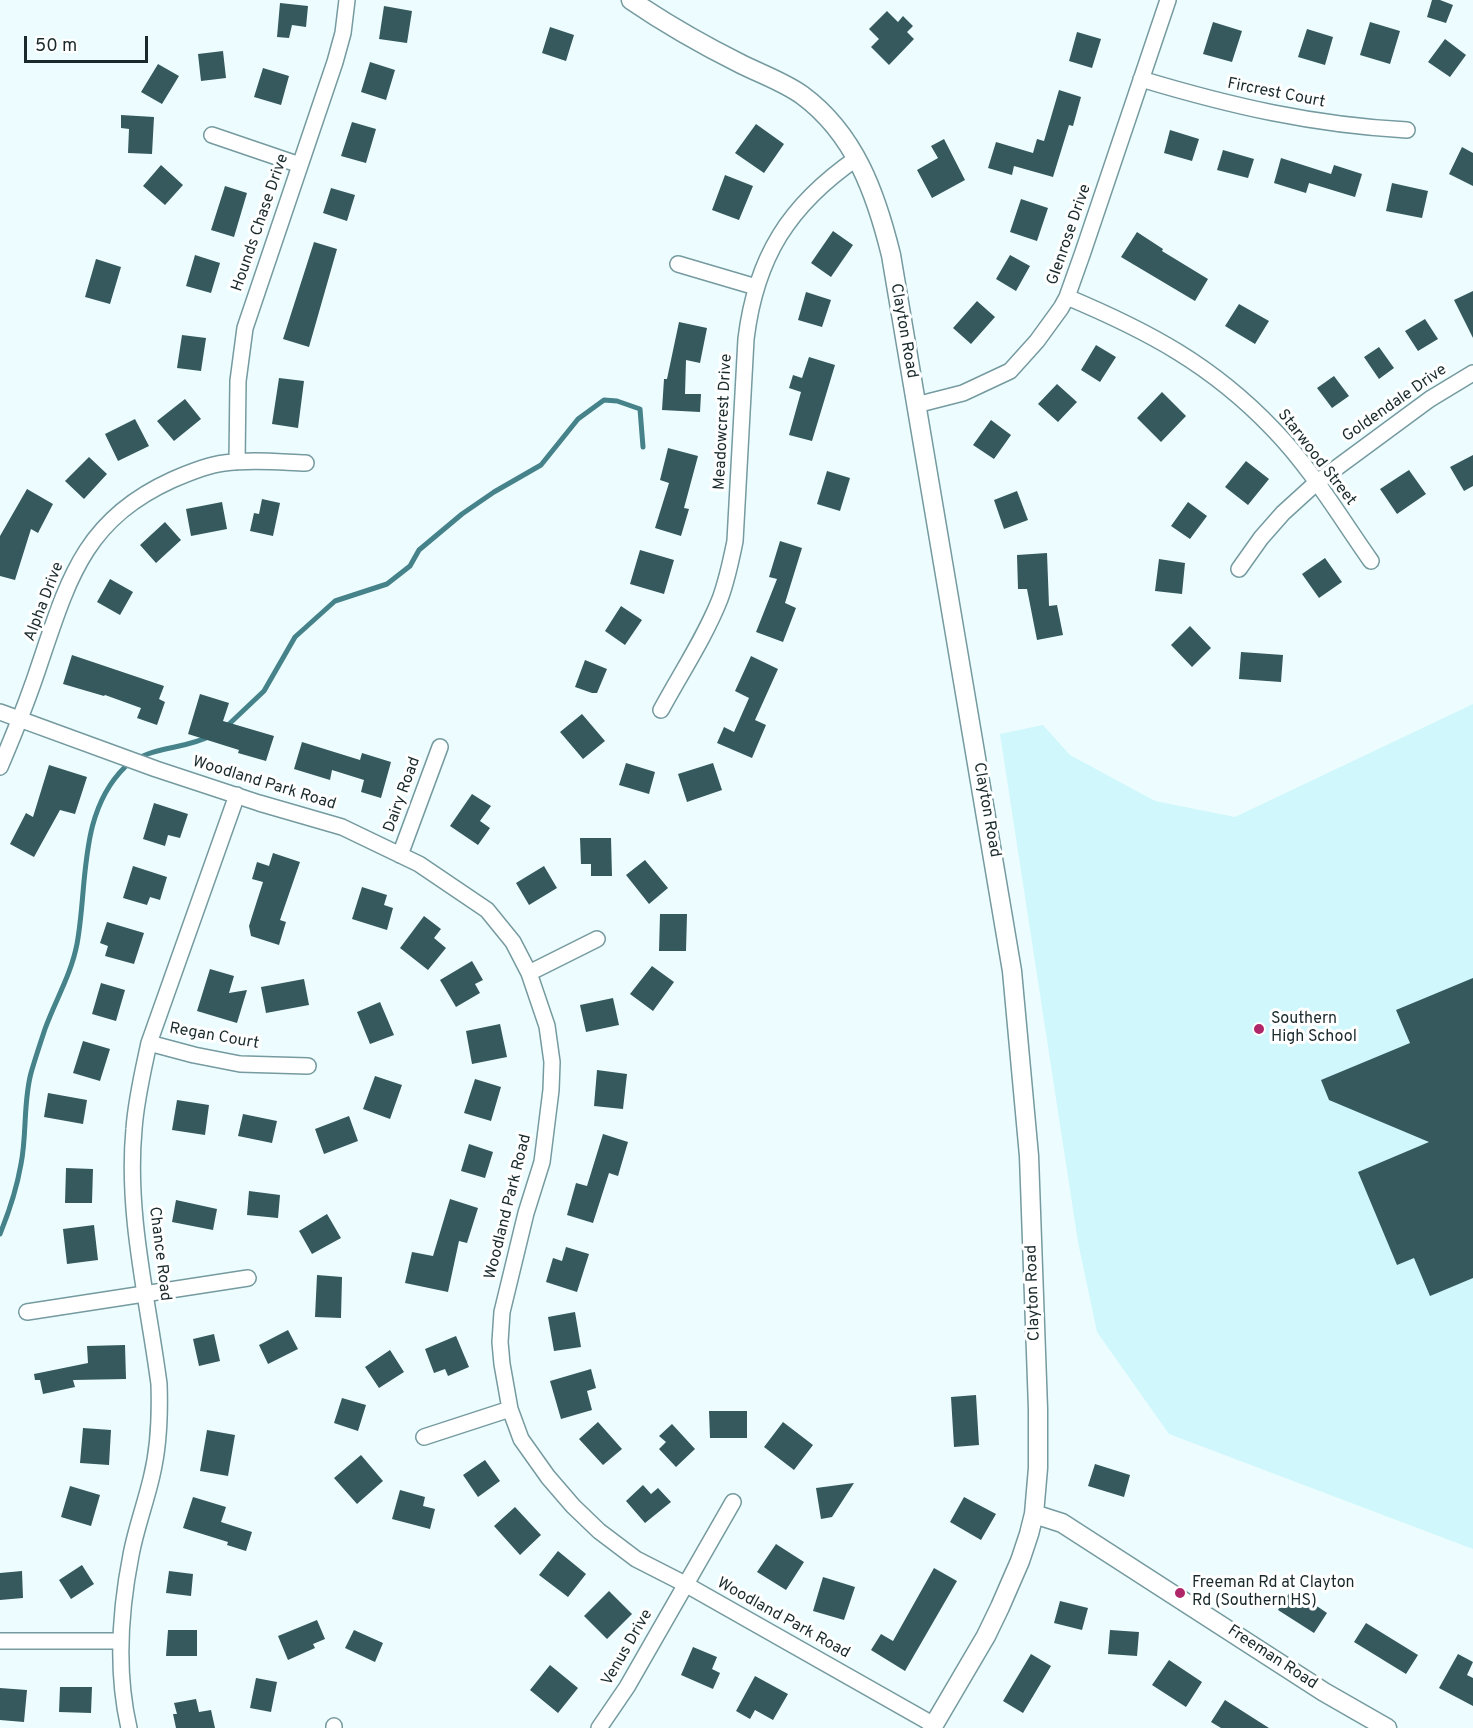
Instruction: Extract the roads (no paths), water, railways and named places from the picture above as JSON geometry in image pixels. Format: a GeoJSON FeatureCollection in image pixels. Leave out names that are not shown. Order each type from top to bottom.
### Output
{"type":"FeatureCollection","features":[{"type":"Feature","properties":{"kind":"street","name":"Hounds Chase Drive"},"geometry":{"type":"LineString","coordinates":[[237,462],[238,381],[245,328],[335,62],[343,33],[347,0]]}},
{"type":"Feature","properties":{"kind":"street","name":"Clayton Road"},"geometry":{"type":"LineString","coordinates":[[631,0],[701,44],[802,95],[829,120],[856,158],[873,192],[888,244],[1005,919],[1020,1035],[1029,1156],[1038,1409],[1038,1468],[1034,1514],[1020,1561],[1000,1607],[933,1726]]}},
{"type":"Feature","properties":{"kind":"street","name":"Glenrose Drive"},"geometry":{"type":"LineString","coordinates":[[916,405],[963,393],[1010,371],[1049,326],[1067,297],[1168,0]]}},
{"type":"Feature","properties":{"kind":"street","name":"Fircrest Court"},"geometry":{"type":"LineString","coordinates":[[1141,79],[1211,100],[1269,113],[1322,122],[1407,130]]}},
{"type":"Feature","properties":{"kind":"street"},"geometry":{"type":"LineString","coordinates":[[212,135],[300,165]]}},
{"type":"Feature","properties":{"kind":"street","name":"Meadowcrest Drive"},"geometry":{"type":"LineString","coordinates":[[661,710],[708,624],[720,599],[729,571],[735,541],[746,339],[756,287],[771,249],[789,221],[810,195],[856,158]]}},
{"type":"Feature","properties":{"kind":"street"},"geometry":{"type":"LineString","coordinates":[[678,264],[756,287]]}},
{"type":"Feature","properties":{"kind":"street","name":"Starwood Street"},"geometry":{"type":"LineString","coordinates":[[1067,297],[1173,347],[1212,373],[1243,399],[1275,430],[1371,561]]}},
{"type":"Feature","properties":{"kind":"street","name":"Goldendale Drive"},"geometry":{"type":"LineString","coordinates":[[1239,569],[1261,538],[1283,513],[1316,483],[1430,399],[1473,373]]}},
{"type":"Feature","properties":{"kind":"street","name":"Alpha Drive"},"geometry":{"type":"LineString","coordinates":[[0,766],[20,718],[68,583],[95,537],[120,511],[148,491],[188,473],[221,463],[306,463]]}},
{"type":"Feature","properties":{"kind":"street","name":"Woodland Park Road"},"geometry":{"type":"LineString","coordinates":[[0,712],[133,761],[342,827],[419,864],[487,910],[513,942],[529,973],[550,1042],[551,1090],[542,1162],[526,1213],[502,1312],[500,1342],[502,1364],[510,1409],[521,1439],[548,1477],[573,1506],[599,1531],[636,1559],[685,1584],[933,1726]]}},
{"type":"Feature","properties":{"kind":"street","name":"Dairy Road"},"geometry":{"type":"LineString","coordinates":[[400,855],[440,747]]}},
{"type":"Feature","properties":{"kind":"street","name":"Chance Road"},"geometry":{"type":"LineString","coordinates":[[129,1728],[121,1641],[123,1601],[131,1553],[152,1476],[158,1432],[159,1384],[136,1227],[132,1150],[137,1106],[149,1043],[237,795]]}},
{"type":"Feature","properties":{"kind":"street"},"geometry":{"type":"LineString","coordinates":[[529,973],[597,939]]}},
{"type":"Feature","properties":{"kind":"street","name":"Regan Court"},"geometry":{"type":"LineString","coordinates":[[149,1043],[240,1064],[308,1066]]}},
{"type":"Feature","properties":{"kind":"street"},"geometry":{"type":"LineString","coordinates":[[27,1312],[248,1278]]}},
{"type":"Feature","properties":{"kind":"street"},"geometry":{"type":"LineString","coordinates":[[424,1437],[510,1409]]}},
{"type":"Feature","properties":{"kind":"street","name":"Venus Drive"},"geometry":{"type":"LineString","coordinates":[[599,1728],[621,1697],[733,1502]]}},
{"type":"Feature","properties":{"kind":"street","name":"Freeman Road"},"geometry":{"type":"LineString","coordinates":[[1034,1514],[1062,1523],[1324,1692],[1387,1728]]}},
{"type":"Feature","properties":{"kind":"street"},"geometry":{"type":"LineString","coordinates":[[0,1641],[121,1641]]}},
{"type":"Feature","properties":{"kind":"waterway"},"geometry":{"type":"LineString","coordinates":[[226,727],[264,691],[295,637],[335,601],[387,584],[410,566],[419,550],[462,514],[494,492],[541,465],[578,419],[604,400],[617,401],[640,409],[643,447]]}},
{"type":"Feature","properties":{"kind":"waterway"},"geometry":{"type":"LineString","coordinates":[[0,1234],[21,1164],[31,1073],[77,944],[88,851],[99,806],[110,785],[134,760],[210,736]]}},
{"type":"Feature","properties":{"kind":"place","name":"Southern High School"},"geometry":{"type":"Point","coordinates":[1259,1029]}},
{"type":"Feature","properties":{"kind":"place","name":"Freeman Rd at Clayton Rd (Southern HS)"},"geometry":{"type":"Point","coordinates":[1180,1593]}}]}
